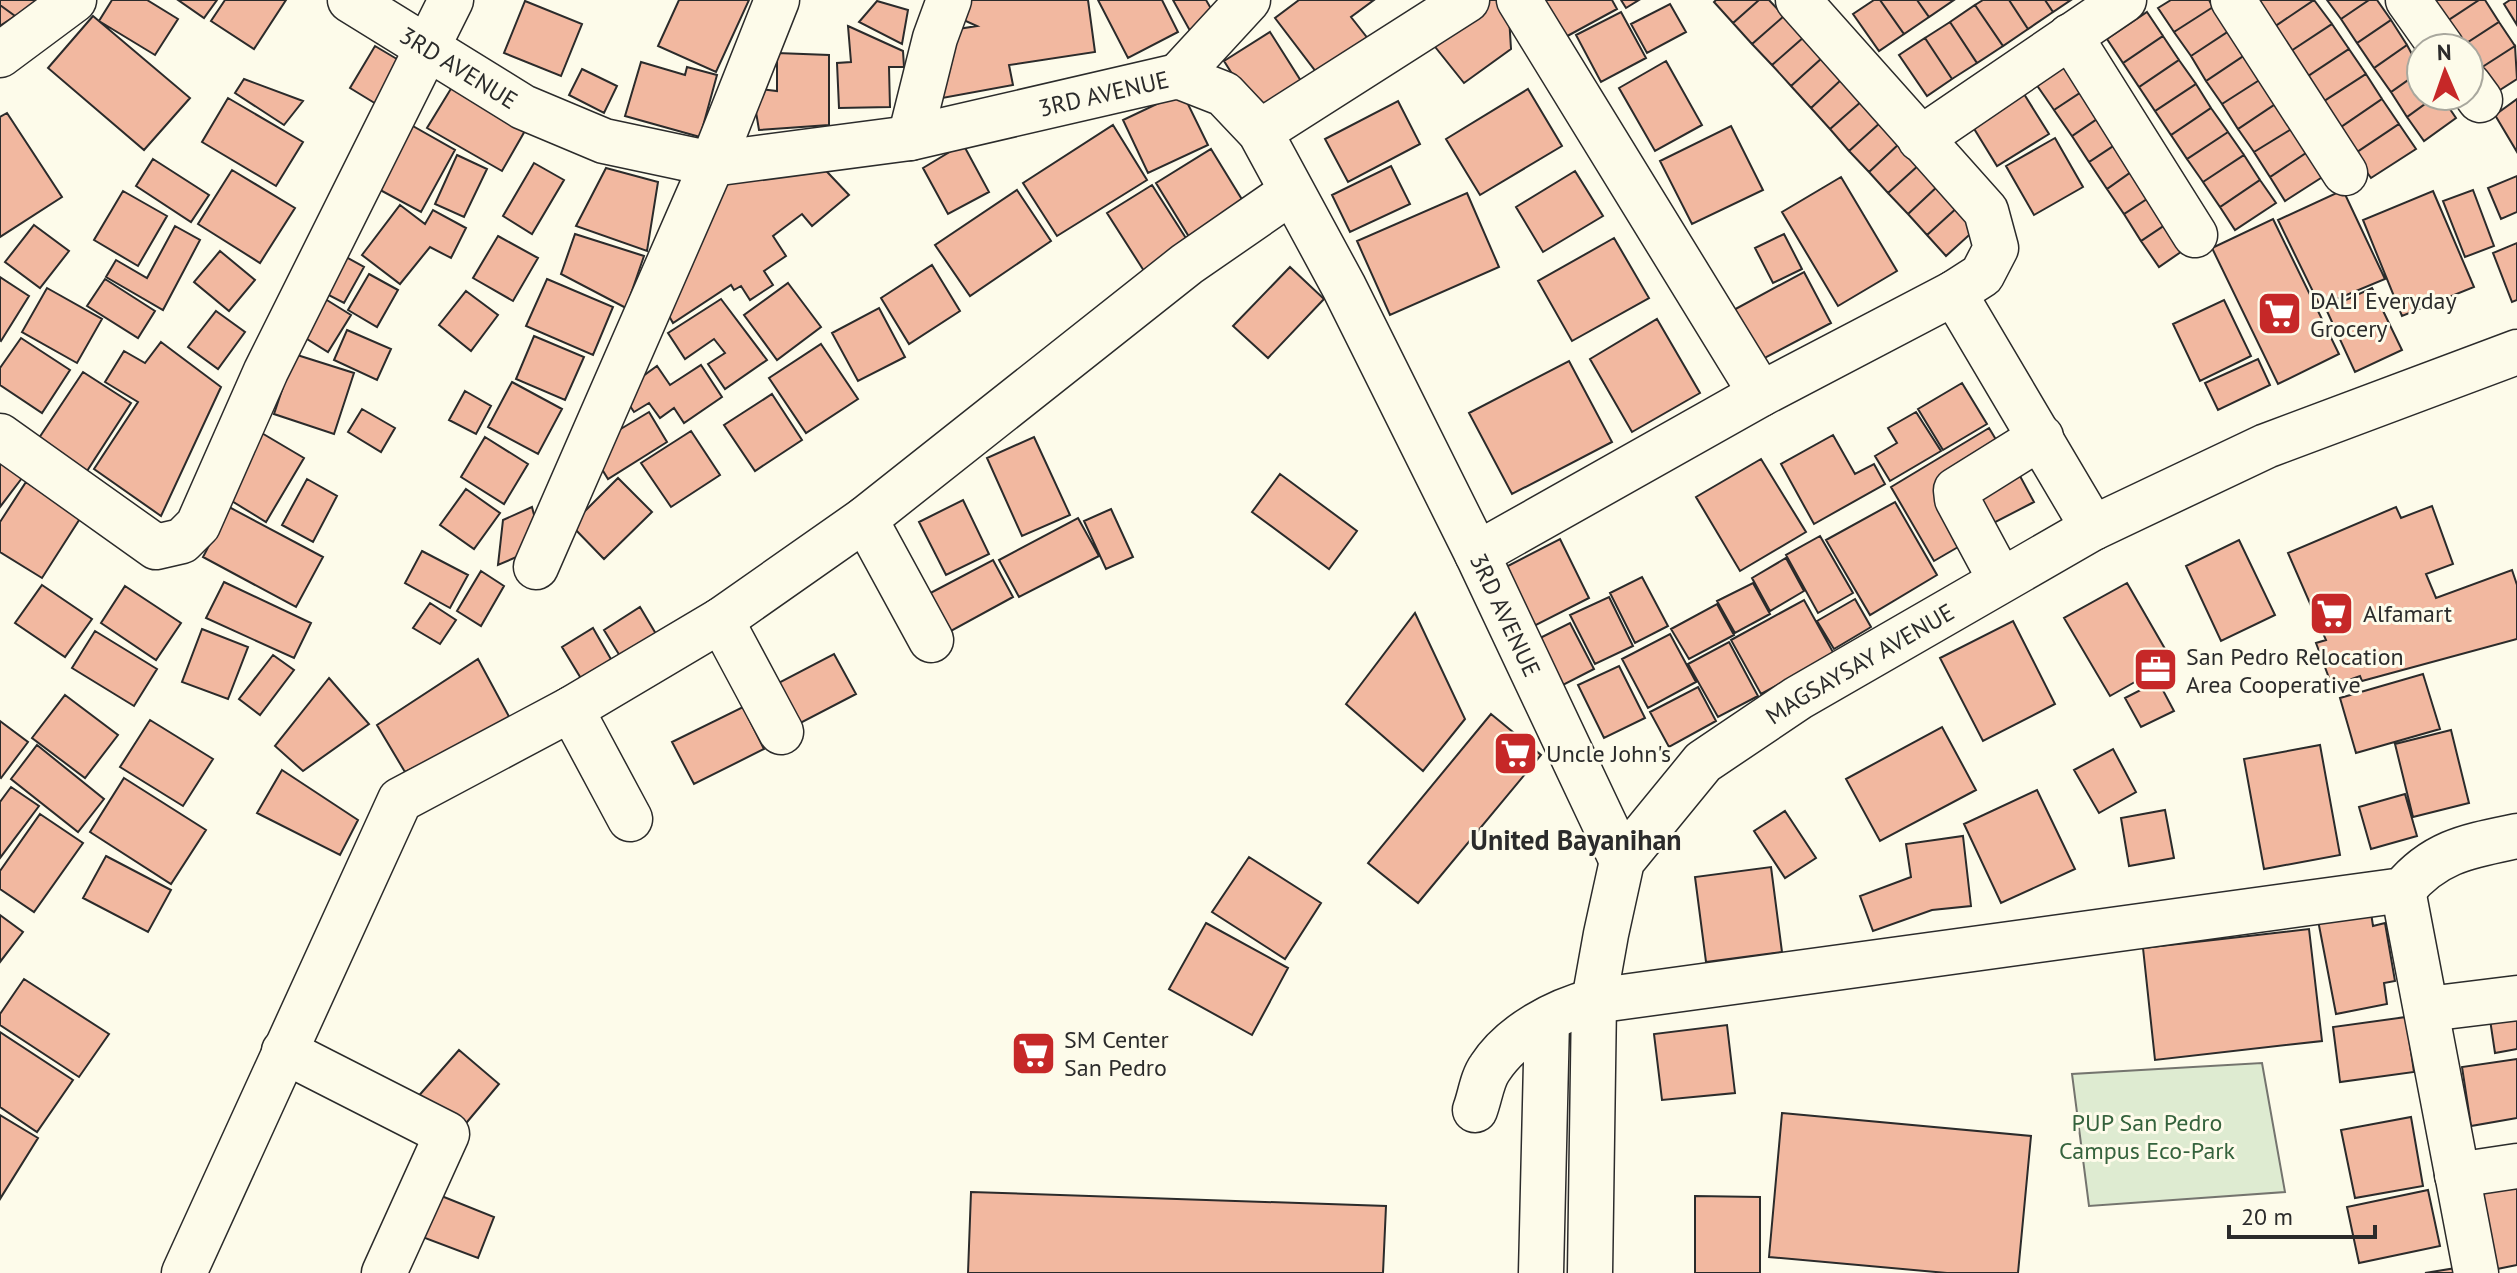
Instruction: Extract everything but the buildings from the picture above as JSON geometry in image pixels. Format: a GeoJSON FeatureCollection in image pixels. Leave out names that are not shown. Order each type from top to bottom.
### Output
{"type":"FeatureCollection","features":[{"type":"Feature","properties":{"kind":"street"},"geometry":{"type":"LineString","coordinates":[[0,55],[74,0]]}},
{"type":"Feature","properties":{"kind":"street","name":"3RD AVENUE"},"geometry":{"type":"LineString","coordinates":[[350,0],[424,49],[523,107],[604,141],[712,164],[910,138],[1178,76],[1224,94],[1260,132],[1344,287],[1477,554],[1622,861]]}},
{"type":"Feature","properties":{"kind":"street"},"geometry":{"type":"LineString","coordinates":[[0,436],[156,547],[182,541],[198,525],[266,371],[451,0]]}},
{"type":"Feature","properties":{"kind":"street"},"geometry":{"type":"LineString","coordinates":[[536,567],[712,164],[777,0]]}},
{"type":"Feature","properties":{"kind":"street"},"geometry":{"type":"LineString","coordinates":[[910,138],[935,38],[949,0]]}},
{"type":"Feature","properties":{"kind":"street"},"geometry":{"type":"LineString","coordinates":[[1178,76],[1248,0]]}},
{"type":"Feature","properties":{"kind":"street"},"geometry":{"type":"LineString","coordinates":[[1260,132],[1467,0]]}},
{"type":"Feature","properties":{"kind":"street"},"geometry":{"type":"LineString","coordinates":[[1519,0],[1761,394]]}},
{"type":"Feature","properties":{"kind":"street"},"geometry":{"type":"LineString","coordinates":[[1920,139],[2124,0]]}},
{"type":"Feature","properties":{"kind":"street"},"geometry":{"type":"LineString","coordinates":[[2233,0],[2345,173]]}},
{"type":"Feature","properties":{"kind":"street"},"geometry":{"type":"LineString","coordinates":[[2408,0],[2431,32]]}},
{"type":"Feature","properties":{"kind":"street"},"geometry":{"type":"LineString","coordinates":[[1477,554],[1761,394],[1954,293],[1982,275],[1996,248],[1986,211],[1920,139],[1820,7]]}},
{"type":"Feature","properties":{"kind":"street"},"geometry":{"type":"LineString","coordinates":[[2070,36],[2195,235]]}},
{"type":"Feature","properties":{"kind":"street"},"geometry":{"type":"LineString","coordinates":[[184,1273],[400,800],[571,709],[721,620],[865,519],[1187,264],[1291,192]]}},
{"type":"Feature","properties":{"kind":"street"},"geometry":{"type":"LineString","coordinates":[[1954,293],[2093,528]]}},
{"type":"Feature","properties":{"kind":"street","name":"MAGSAYSAY AVENUE"},"geometry":{"type":"LineString","coordinates":[[1590,1273],[1594,1001],[1622,861],[1703,762],[1798,698],[2093,528],[2266,446],[2517,352]]}},
{"type":"Feature","properties":{"kind":"street"},"geometry":{"type":"LineString","coordinates":[[2000,579],[1957,499],[1956,490],[2041,437]]}},
{"type":"Feature","properties":{"kind":"street"},"geometry":{"type":"LineString","coordinates":[[865,519],[931,640]]}},
{"type":"Feature","properties":{"kind":"street"},"geometry":{"type":"LineString","coordinates":[[721,620],[781,732]]}},
{"type":"Feature","properties":{"kind":"street"},"geometry":{"type":"LineString","coordinates":[[571,709],[630,819]]}},
{"type":"Feature","properties":{"kind":"street"},"geometry":{"type":"LineString","coordinates":[[1475,1110],[1489,1069],[1513,1043],[1563,1009],[1594,1001],[2403,890],[2422,867],[2454,850],[2517,836]]}},
{"type":"Feature","properties":{"kind":"street"},"geometry":{"type":"LineString","coordinates":[[2403,890],[2476,1273]]}},
{"type":"Feature","properties":{"kind":"street"},"geometry":{"type":"LineString","coordinates":[[2428,1009],[2517,998]]}},
{"type":"Feature","properties":{"kind":"street"},"geometry":{"type":"LineString","coordinates":[[1541,1273],[1547,1020]]}},
{"type":"Feature","properties":{"kind":"street"},"geometry":{"type":"LineString","coordinates":[[284,1051],[447,1134],[384,1273]]}},
{"type":"Feature","properties":{"kind":"street"},"geometry":{"type":"LineString","coordinates":[[2457,1175],[2517,1166]]}},
{"type":"Feature","properties":{"kind":"green space","name":"PUP San Pedro Campus Eco-Park"},"geometry":{"type":"Polygon","coordinates":[[[2262,1063],[2285,1192],[2089,1206],[2072,1074],[2262,1063]]]}},
{"type":"Feature","properties":{"kind":"place","name":"DALI Everyday Grocery"},"geometry":{"type":"Point","coordinates":[2279,314]}},
{"type":"Feature","properties":{"kind":"place","name":"Alfamart"},"geometry":{"type":"Point","coordinates":[2332,613]}},
{"type":"Feature","properties":{"kind":"place","name":"San Pedro Relocation Area Cooperative"},"geometry":{"type":"Point","coordinates":[2155,670]}},
{"type":"Feature","properties":{"kind":"place","name":"Uncle John's"},"geometry":{"type":"Point","coordinates":[1515,753]}},
{"type":"Feature","properties":{"kind":"place","name":"SM Center San Pedro"},"geometry":{"type":"Point","coordinates":[1033,1053]}},
{"type":"Feature","properties":{"kind":"district","name":"United Bayanihan"},"geometry":{"type":"Point","coordinates":[1576,839]}}]}
